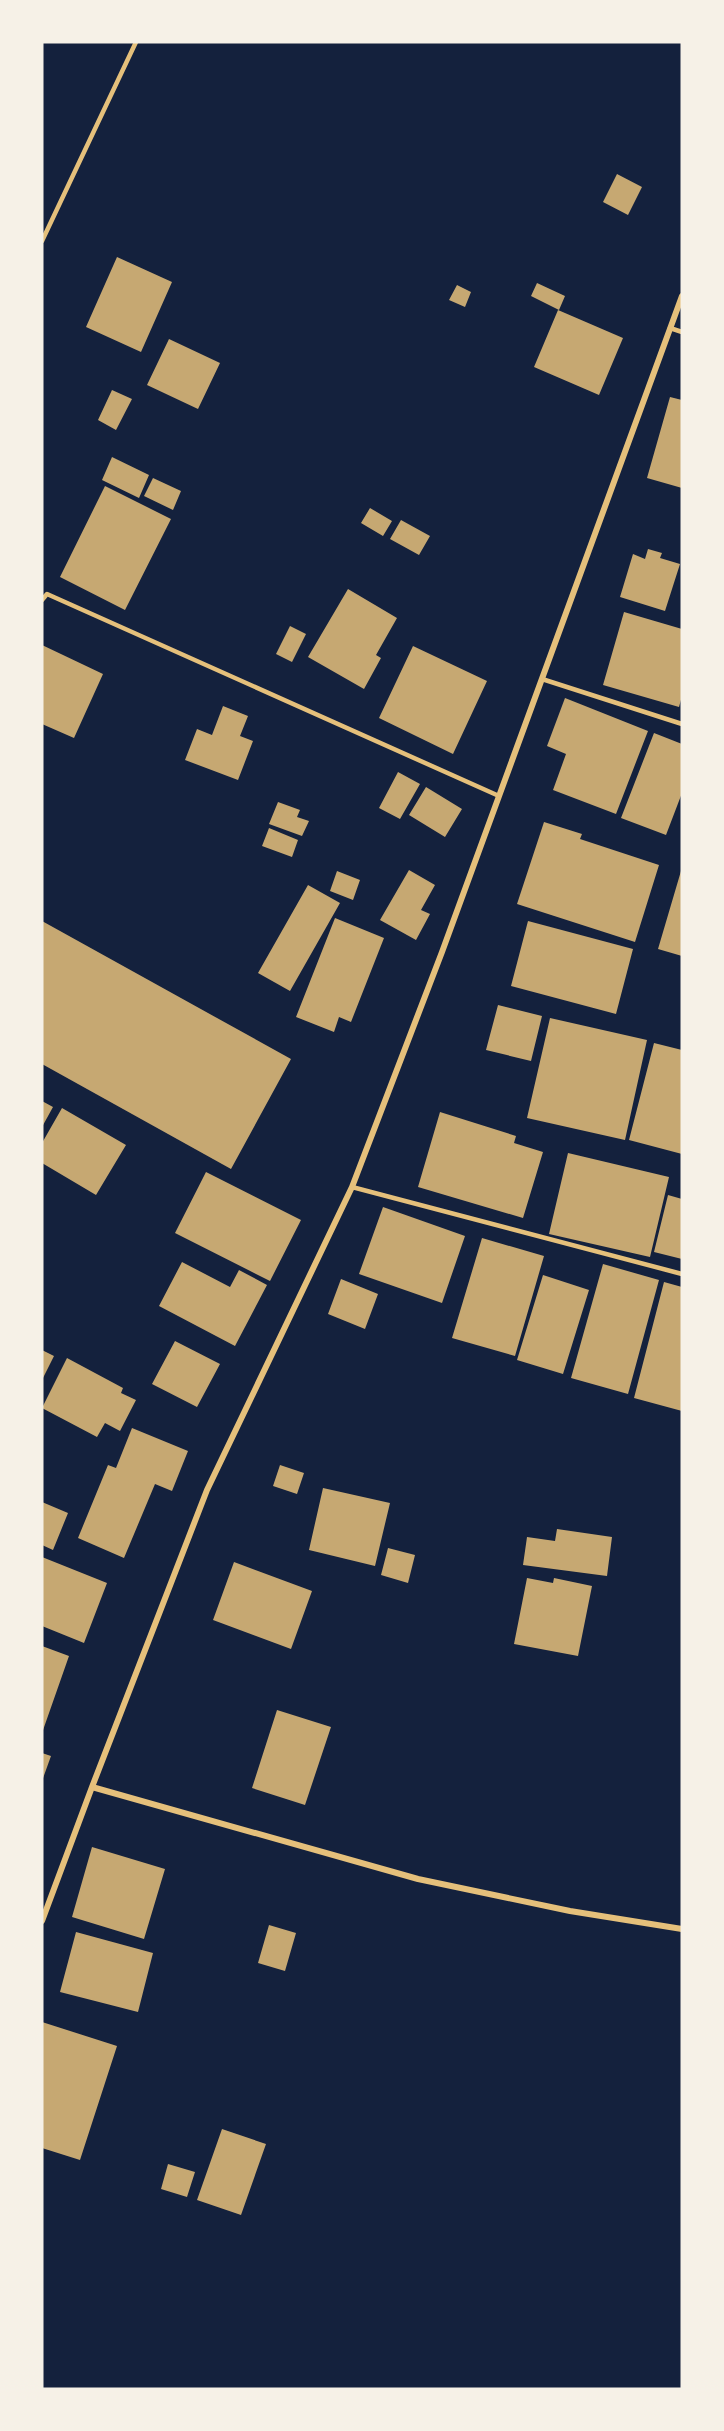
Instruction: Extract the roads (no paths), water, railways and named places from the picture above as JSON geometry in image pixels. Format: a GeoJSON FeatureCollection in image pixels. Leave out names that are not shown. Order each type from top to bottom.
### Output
{"type":"FeatureCollection","features":[{"type":"Feature","properties":{"kind":"street"},"geometry":{"type":"LineString","coordinates":[[42,1922],[207,1490],[352,1187],[499,796],[682,296]]}},
{"type":"Feature","properties":{"kind":"street"},"geometry":{"type":"LineString","coordinates":[[92,1787],[418,1879],[570,1911],[682,1929]]}},
{"type":"Feature","properties":{"kind":"lane"},"geometry":{"type":"LineString","coordinates":[[42,241],[136,42]]}},
{"type":"Feature","properties":{"kind":"lane"},"geometry":{"type":"LineString","coordinates":[[670,328],[682,332]]}},
{"type":"Feature","properties":{"kind":"lane"},"geometry":{"type":"LineString","coordinates":[[42,600],[47,594],[57,598],[499,796]]}},
{"type":"Feature","properties":{"kind":"lane"},"geometry":{"type":"LineString","coordinates":[[542,679],[682,724]]}},
{"type":"Feature","properties":{"kind":"lane"},"geometry":{"type":"LineString","coordinates":[[352,1187],[682,1274]]}}]}
